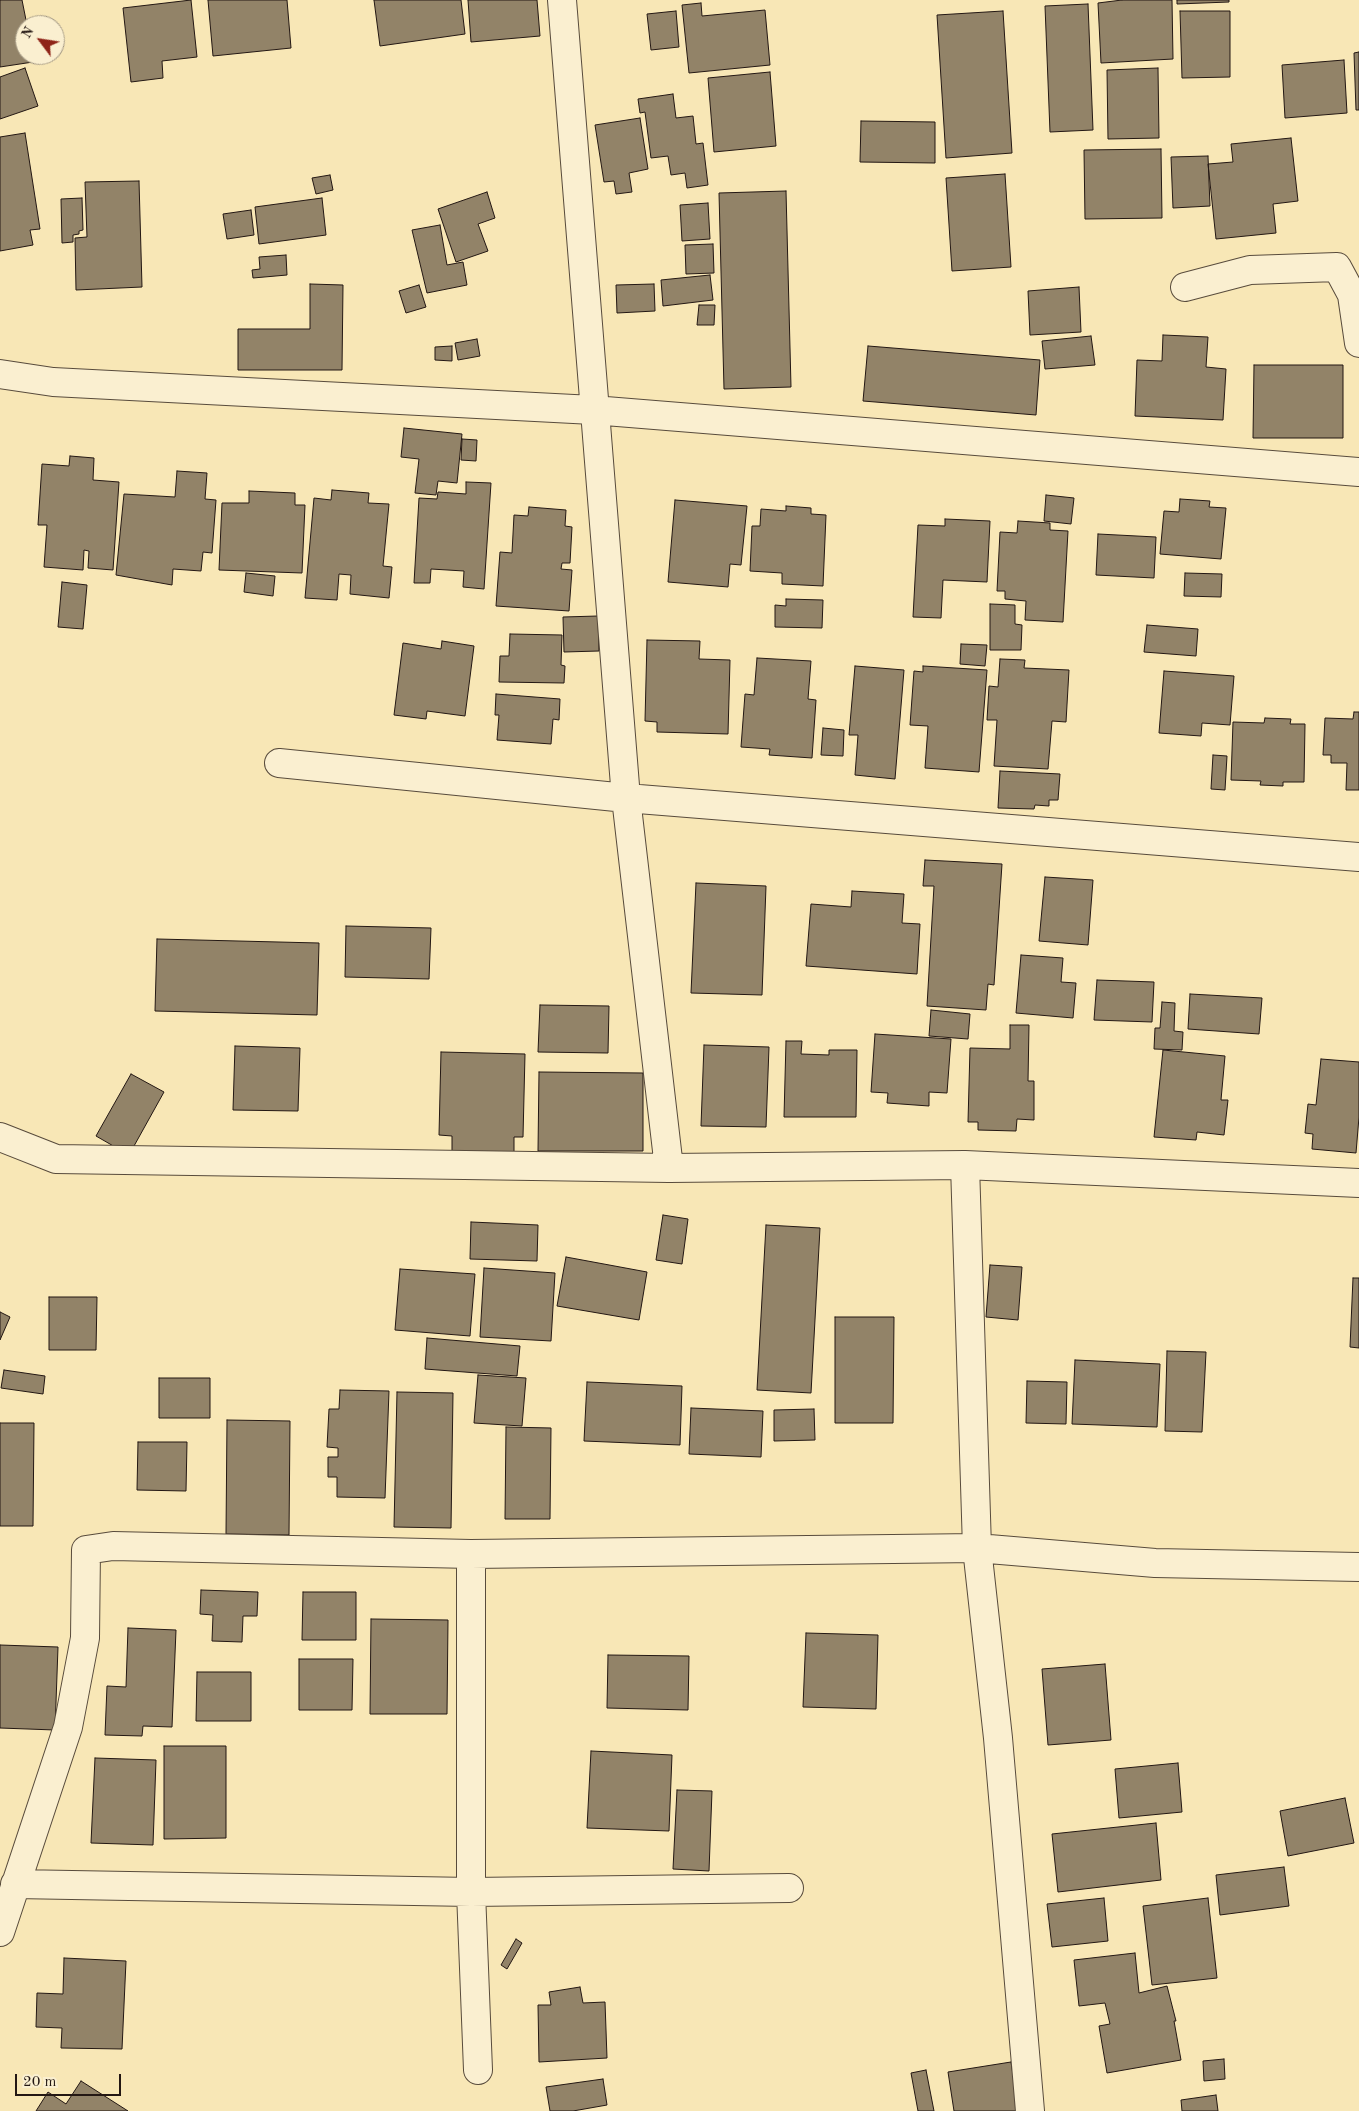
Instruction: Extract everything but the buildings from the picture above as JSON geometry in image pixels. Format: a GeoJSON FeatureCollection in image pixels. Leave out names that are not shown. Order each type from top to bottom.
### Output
{"type":"FeatureCollection","features":[{"type":"Feature","properties":{"kind":"street"},"geometry":{"type":"LineString","coordinates":[[562,0],[626,798],[669,1168]]}},
{"type":"Feature","properties":{"kind":"street"},"geometry":{"type":"LineString","coordinates":[[1185,287],[1250,270],[1337,267],[1352,295],[1359,343]]}},
{"type":"Feature","properties":{"kind":"street"},"geometry":{"type":"LineString","coordinates":[[0,374],[53,382],[594,410],[1359,472]]}},
{"type":"Feature","properties":{"kind":"street"},"geometry":{"type":"LineString","coordinates":[[279,763],[626,798],[1359,857]]}},
{"type":"Feature","properties":{"kind":"street"},"geometry":{"type":"LineString","coordinates":[[0,1137],[56,1160],[669,1168],[965,1165],[1359,1183]]}},
{"type":"Feature","properties":{"kind":"street"},"geometry":{"type":"LineString","coordinates":[[965,1165],[977,1548],[998,1738],[1030,2111]]}},
{"type":"Feature","properties":{"kind":"street"},"geometry":{"type":"LineString","coordinates":[[0,1932],[68,1727],[85,1638],[86,1550],[113,1546],[472,1554],[977,1548],[1155,1563],[1359,1567]]}},
{"type":"Feature","properties":{"kind":"street"},"geometry":{"type":"LineString","coordinates":[[472,1554],[471,1892],[478,2070]]}},
{"type":"Feature","properties":{"kind":"street"},"geometry":{"type":"LineString","coordinates":[[15,1884],[471,1892],[789,1888]]}}]}
